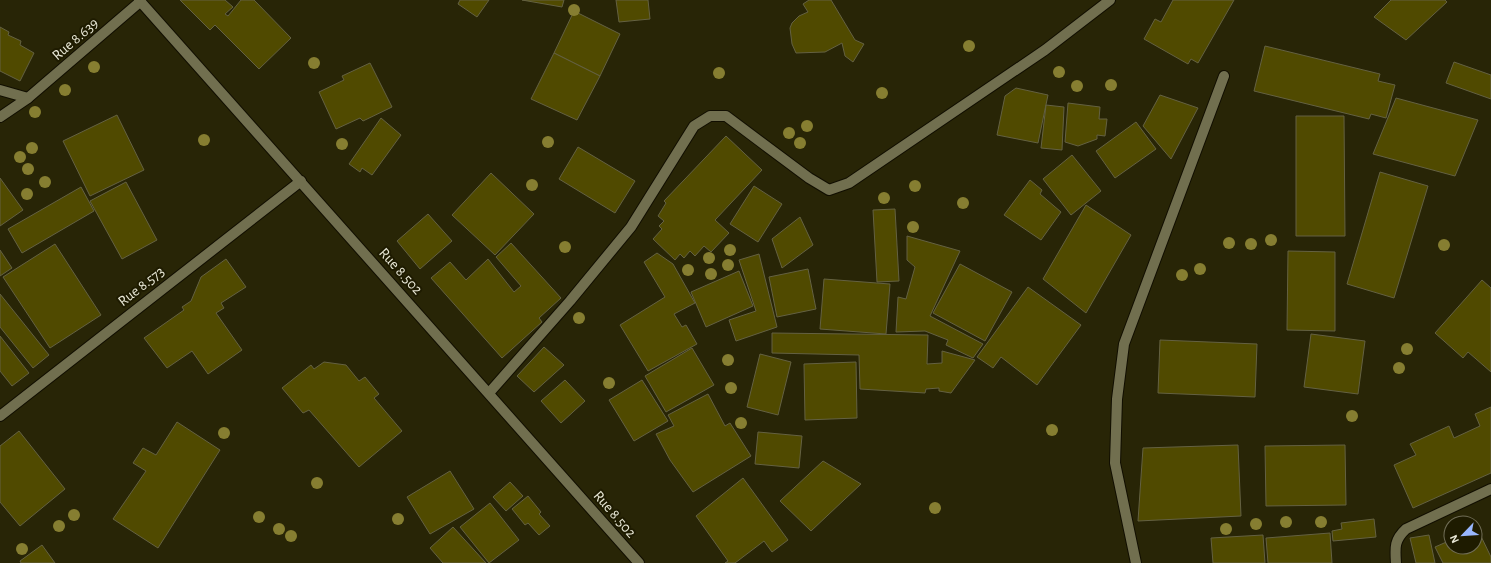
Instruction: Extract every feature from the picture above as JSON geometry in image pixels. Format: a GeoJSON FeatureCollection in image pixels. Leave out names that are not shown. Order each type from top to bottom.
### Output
{"type":"FeatureCollection","features":[{"type":"Feature","properties":{"kind":"street"},"geometry":{"type":"LineString","coordinates":[[489,393],[631,228],[694,126],[710,116],[726,116],[809,178],[829,190],[848,183],[1045,50],[1110,0]]}},
{"type":"Feature","properties":{"kind":"street","name":"Rue 8.502"},"geometry":{"type":"LineString","coordinates":[[140,1],[639,563]]}},
{"type":"Feature","properties":{"kind":"street","name":"Rue 8.639"},"geometry":{"type":"LineString","coordinates":[[0,117],[28,98],[140,1]]}},
{"type":"Feature","properties":{"kind":"street"},"geometry":{"type":"LineString","coordinates":[[1136,563],[1115,463],[1117,399],[1124,344],[1224,76]]}},
{"type":"Feature","properties":{"kind":"street"},"geometry":{"type":"LineString","coordinates":[[0,90],[28,98]]}},
{"type":"Feature","properties":{"kind":"street","name":"Rue 8.573"},"geometry":{"type":"LineString","coordinates":[[0,416],[301,181]]}},
{"type":"Feature","properties":{"kind":"street"},"geometry":{"type":"LineString","coordinates":[[1396,563],[1395,547],[1399,535],[1406,529],[1491,489]]}},
{"type":"Feature","properties":{"kind":"building"},"geometry":{"type":"Polygon","coordinates":[[[180,0],[225,0],[233,7],[225,14],[228,16],[241,0],[254,0],[291,38],[259,69],[215,25],[210,30],[180,0]]]}},
{"type":"Feature","properties":{"kind":"building"},"geometry":{"type":"Polygon","coordinates":[[[460,0],[489,0],[477,17],[458,4],[460,0]]]}},
{"type":"Feature","properties":{"kind":"building"},"geometry":{"type":"Polygon","coordinates":[[[522,0],[564,0],[562,7],[522,0]]]}},
{"type":"Feature","properties":{"kind":"building"},"geometry":{"type":"Polygon","coordinates":[[[616,0],[648,0],[650,19],[619,22],[616,0]]]}},
{"type":"Feature","properties":{"kind":"building"},"geometry":{"type":"Polygon","coordinates":[[[809,0],[831,0],[855,40],[864,44],[853,62],[845,56],[842,43],[825,52],[796,53],[792,44],[790,28],[792,23],[799,16],[808,12],[803,4],[809,0]]]}},
{"type":"Feature","properties":{"kind":"building"},"geometry":{"type":"Polygon","coordinates":[[[1173,0],[1234,0],[1198,63],[1191,59],[1188,64],[1144,39],[1155,19],[1161,22],[1173,0]]]}},
{"type":"Feature","properties":{"kind":"building"},"geometry":{"type":"Polygon","coordinates":[[[1391,0],[1445,0],[1447,2],[1406,40],[1374,17],[1391,0]]]}},
{"type":"Feature","properties":{"kind":"building"},"geometry":{"type":"Polygon","coordinates":[[[574,11],[620,34],[600,76],[554,53],[574,11]]]}},
{"type":"Feature","properties":{"kind":"building"},"geometry":{"type":"Polygon","coordinates":[[[0,27],[9,32],[8,35],[21,41],[20,45],[34,53],[20,81],[0,71],[0,27]]]}},
{"type":"Feature","properties":{"kind":"building"},"geometry":{"type":"Polygon","coordinates":[[[1265,46],[1380,74],[1378,81],[1395,85],[1386,118],[1371,114],[1369,119],[1254,91],[1265,46]]]}},
{"type":"Feature","properties":{"kind":"building"},"geometry":{"type":"Polygon","coordinates":[[[554,53],[600,76],[577,120],[531,99],[554,53]]]}},
{"type":"Feature","properties":{"kind":"building"},"geometry":{"type":"Polygon","coordinates":[[[1454,62],[1491,75],[1491,99],[1446,83],[1454,62]]]}},
{"type":"Feature","properties":{"kind":"building"},"geometry":{"type":"Polygon","coordinates":[[[370,63],[392,107],[363,121],[360,118],[336,129],[319,92],[344,80],[342,76],[370,63]]]}},
{"type":"Feature","properties":{"kind":"building"},"geometry":{"type":"Polygon","coordinates":[[[1016,88],[1048,95],[1038,143],[997,135],[1005,96],[1016,88]]]}},
{"type":"Feature","properties":{"kind":"building"},"geometry":{"type":"Polygon","coordinates":[[[1160,95],[1198,108],[1171,159],[1143,126],[1160,95]]]}},
{"type":"Feature","properties":{"kind":"building"},"geometry":{"type":"Polygon","coordinates":[[[1396,98],[1478,120],[1455,176],[1373,154],[1396,98]]]}},
{"type":"Feature","properties":{"kind":"building"},"geometry":{"type":"Polygon","coordinates":[[[1068,103],[1100,107],[1099,119],[1107,119],[1105,136],[1097,135],[1097,139],[1078,146],[1065,142],[1068,103]]]}},
{"type":"Feature","properties":{"kind":"building"},"geometry":{"type":"Polygon","coordinates":[[[1046,105],[1064,107],[1062,150],[1041,148],[1046,105]]]}},
{"type":"Feature","properties":{"kind":"building"},"geometry":{"type":"Polygon","coordinates":[[[117,115],[144,170],[90,196],[63,141],[117,115]]]}},
{"type":"Feature","properties":{"kind":"building"},"geometry":{"type":"Polygon","coordinates":[[[1296,116],[1344,116],[1345,236],[1296,236],[1296,116]]]}},
{"type":"Feature","properties":{"kind":"building"},"geometry":{"type":"Polygon","coordinates":[[[381,118],[401,135],[372,175],[362,168],[360,172],[349,164],[381,118]]]}},
{"type":"Feature","properties":{"kind":"building"},"geometry":{"type":"Polygon","coordinates":[[[1136,122],[1156,149],[1115,178],[1096,151],[1136,122]]]}},
{"type":"Feature","properties":{"kind":"building"},"geometry":{"type":"Polygon","coordinates":[[[726,136],[762,170],[715,220],[729,233],[711,252],[704,246],[695,256],[690,251],[684,258],[680,254],[675,260],[653,239],[662,229],[659,226],[664,221],[658,216],[666,203],[664,201],[726,136]]]}},
{"type":"Feature","properties":{"kind":"building"},"geometry":{"type":"Polygon","coordinates":[[[578,147],[635,181],[615,213],[559,179],[578,147]]]}},
{"type":"Feature","properties":{"kind":"building"},"geometry":{"type":"Polygon","coordinates":[[[1072,155],[1101,191],[1071,215],[1043,179],[1072,155]]]}},
{"type":"Feature","properties":{"kind":"building"},"geometry":{"type":"Polygon","coordinates":[[[1380,172],[1428,186],[1394,298],[1347,284],[1380,172]]]}},
{"type":"Feature","properties":{"kind":"building"},"geometry":{"type":"Polygon","coordinates":[[[491,173],[534,214],[495,255],[452,215],[491,173]]]}},
{"type":"Feature","properties":{"kind":"building"},"geometry":{"type":"Polygon","coordinates":[[[0,178],[23,210],[0,226],[0,178]]]}},
{"type":"Feature","properties":{"kind":"building"},"geometry":{"type":"Polygon","coordinates":[[[1030,180],[1042,190],[1040,194],[1061,212],[1041,240],[1004,215],[1030,180]]]}},
{"type":"Feature","properties":{"kind":"building"},"geometry":{"type":"Polygon","coordinates":[[[126,182],[157,240],[122,259],[90,201],[126,182]]]}},
{"type":"Feature","properties":{"kind":"building"},"geometry":{"type":"Polygon","coordinates":[[[754,186],[782,204],[758,242],[730,224],[754,186]]]}},
{"type":"Feature","properties":{"kind":"building"},"geometry":{"type":"Polygon","coordinates":[[[81,187],[94,211],[22,253],[8,229],[81,187]]]}},
{"type":"Feature","properties":{"kind":"building"},"geometry":{"type":"Polygon","coordinates":[[[1086,205],[1131,235],[1086,313],[1043,279],[1086,205]]]}},
{"type":"Feature","properties":{"kind":"building"},"geometry":{"type":"Polygon","coordinates":[[[895,209],[899,281],[877,282],[873,210],[895,209]]]}},
{"type":"Feature","properties":{"kind":"building"},"geometry":{"type":"Polygon","coordinates":[[[428,214],[452,241],[420,269],[397,241],[428,214]]]}},
{"type":"Feature","properties":{"kind":"building"},"geometry":{"type":"Polygon","coordinates":[[[800,217],[813,245],[782,268],[772,239],[800,217]]]}},
{"type":"Feature","properties":{"kind":"building"},"geometry":{"type":"Polygon","coordinates":[[[907,236],[960,251],[930,316],[983,344],[973,358],[946,345],[948,340],[925,331],[896,332],[898,297],[906,299],[915,267],[907,260],[907,236]]]}},
{"type":"Feature","properties":{"kind":"building"},"geometry":{"type":"Polygon","coordinates":[[[511,243],[561,298],[539,318],[542,322],[502,358],[431,278],[450,262],[466,280],[488,259],[514,292],[521,286],[496,257],[511,243]]]}},
{"type":"Feature","properties":{"kind":"building"},"geometry":{"type":"Polygon","coordinates":[[[55,244],[101,315],[50,348],[3,277],[55,244]]]}},
{"type":"Feature","properties":{"kind":"building"},"geometry":{"type":"Polygon","coordinates":[[[0,250],[12,268],[0,276],[0,250]]]}},
{"type":"Feature","properties":{"kind":"building"},"geometry":{"type":"Polygon","coordinates":[[[1288,251],[1335,252],[1335,331],[1287,330],[1288,251]]]}},
{"type":"Feature","properties":{"kind":"building"},"geometry":{"type":"Polygon","coordinates":[[[657,253],[673,264],[695,303],[674,314],[682,327],[686,325],[697,344],[648,371],[620,325],[665,297],[644,262],[657,253]]]}},
{"type":"Feature","properties":{"kind":"building"},"geometry":{"type":"Polygon","coordinates":[[[759,254],[777,327],[736,341],[729,320],[756,311],[739,260],[759,254]]]}},
{"type":"Feature","properties":{"kind":"building"},"geometry":{"type":"Polygon","coordinates":[[[226,259],[246,287],[221,303],[224,308],[216,313],[242,350],[208,374],[192,351],[167,368],[144,338],[184,310],[182,307],[191,301],[201,277],[226,259]]]}},
{"type":"Feature","properties":{"kind":"building"},"geometry":{"type":"Polygon","coordinates":[[[960,264],[1012,292],[985,341],[933,313],[960,264]]]}},
{"type":"Feature","properties":{"kind":"building"},"geometry":{"type":"Polygon","coordinates":[[[808,269],[816,309],[777,317],[769,277],[808,269]]]}},
{"type":"Feature","properties":{"kind":"building"},"geometry":{"type":"Polygon","coordinates":[[[739,271],[753,306],[706,327],[691,292],[739,271]]]}},
{"type":"Feature","properties":{"kind":"building"},"geometry":{"type":"Polygon","coordinates":[[[824,279],[890,284],[886,334],[820,329],[824,279]]]}},
{"type":"Feature","properties":{"kind":"building"},"geometry":{"type":"Polygon","coordinates":[[[1482,280],[1491,288],[1491,372],[1468,352],[1463,358],[1435,333],[1482,280]]]}},
{"type":"Feature","properties":{"kind":"building"},"geometry":{"type":"Polygon","coordinates":[[[1028,287],[1081,325],[1037,385],[1001,357],[993,368],[977,357],[1028,287]]]}},
{"type":"Feature","properties":{"kind":"building"},"geometry":{"type":"Polygon","coordinates":[[[0,294],[49,355],[33,368],[0,327],[0,294]]]}},
{"type":"Feature","properties":{"kind":"building"},"geometry":{"type":"Polygon","coordinates":[[[772,333],[928,335],[927,364],[942,363],[942,351],[975,360],[951,393],[939,391],[939,388],[926,389],[925,393],[860,389],[859,355],[772,353],[772,333]]]}},
{"type":"Feature","properties":{"kind":"building"},"geometry":{"type":"Polygon","coordinates":[[[1311,334],[1365,341],[1358,394],[1304,387],[1311,334]]]}},
{"type":"Feature","properties":{"kind":"building"},"geometry":{"type":"Polygon","coordinates":[[[0,336],[29,373],[12,386],[0,371],[0,336]]]}},
{"type":"Feature","properties":{"kind":"building"},"geometry":{"type":"Polygon","coordinates":[[[1160,340],[1257,344],[1255,397],[1158,393],[1160,340]]]}},
{"type":"Feature","properties":{"kind":"building"},"geometry":{"type":"Polygon","coordinates":[[[544,347],[564,365],[534,392],[517,376],[544,347]]]}},
{"type":"Feature","properties":{"kind":"building"},"geometry":{"type":"Polygon","coordinates":[[[692,348],[714,385],[666,412],[645,376],[692,348]]]}},
{"type":"Feature","properties":{"kind":"building"},"geometry":{"type":"Polygon","coordinates":[[[760,354],[791,362],[778,415],[747,407],[760,354]]]}},
{"type":"Feature","properties":{"kind":"building"},"geometry":{"type":"Polygon","coordinates":[[[324,362],[346,365],[359,381],[365,377],[379,394],[374,398],[402,431],[359,467],[309,410],[303,413],[282,388],[311,365],[314,369],[324,362]]]}},
{"type":"Feature","properties":{"kind":"building"},"geometry":{"type":"Polygon","coordinates":[[[856,362],[857,418],[805,420],[804,364],[856,362]]]}},
{"type":"Feature","properties":{"kind":"building"},"geometry":{"type":"Polygon","coordinates":[[[565,380],[585,401],[561,423],[541,401],[565,380]]]}},
{"type":"Feature","properties":{"kind":"building"},"geometry":{"type":"Polygon","coordinates":[[[642,380],[668,421],[634,441],[609,400],[642,380]]]}},
{"type":"Feature","properties":{"kind":"building"},"geometry":{"type":"Polygon","coordinates":[[[708,394],[725,426],[730,423],[751,456],[693,492],[670,460],[656,434],[674,426],[668,415],[708,394]]]}},
{"type":"Feature","properties":{"kind":"building"},"geometry":{"type":"Polygon","coordinates":[[[1491,407],[1491,473],[1413,508],[1394,465],[1416,455],[1410,444],[1449,426],[1454,438],[1480,426],[1475,414],[1491,407]]]}},
{"type":"Feature","properties":{"kind":"building"},"geometry":{"type":"Polygon","coordinates":[[[177,422],[220,450],[158,548],[113,519],[146,471],[133,463],[143,448],[156,455],[177,422]]]}},
{"type":"Feature","properties":{"kind":"building"},"geometry":{"type":"Polygon","coordinates":[[[19,431],[65,489],[20,526],[0,502],[0,446],[19,431]]]}},
{"type":"Feature","properties":{"kind":"building"},"geometry":{"type":"Polygon","coordinates":[[[758,432],[802,436],[799,468],[755,464],[758,432]]]}},
{"type":"Feature","properties":{"kind":"building"},"geometry":{"type":"Polygon","coordinates":[[[1238,445],[1241,516],[1138,521],[1143,448],[1238,445]]]}},
{"type":"Feature","properties":{"kind":"building"},"geometry":{"type":"Polygon","coordinates":[[[1345,445],[1346,505],[1266,506],[1265,446],[1345,445]]]}},
{"type":"Feature","properties":{"kind":"building"},"geometry":{"type":"Polygon","coordinates":[[[823,461],[861,484],[811,531],[780,501],[823,461]]]}},
{"type":"Feature","properties":{"kind":"building"},"geometry":{"type":"Polygon","coordinates":[[[450,471],[474,509],[430,534],[407,497],[450,471]]]}},
{"type":"Feature","properties":{"kind":"building"},"geometry":{"type":"Polygon","coordinates":[[[743,478],[788,540],[772,552],[764,541],[735,563],[725,563],[728,561],[696,516],[743,478]]]}},
{"type":"Feature","properties":{"kind":"building"},"geometry":{"type":"Polygon","coordinates":[[[510,482],[523,496],[506,511],[493,497],[510,482]]]}},
{"type":"Feature","properties":{"kind":"building"},"geometry":{"type":"Polygon","coordinates":[[[528,496],[541,512],[539,514],[550,526],[539,535],[528,523],[525,525],[512,509],[528,496]]]}},
{"type":"Feature","properties":{"kind":"building"},"geometry":{"type":"Polygon","coordinates":[[[490,503],[519,540],[489,563],[460,527],[490,503]]]}},
{"type":"Feature","properties":{"kind":"building"},"geometry":{"type":"Polygon","coordinates":[[[1374,519],[1376,537],[1333,541],[1332,531],[1342,529],[1341,523],[1374,519]]]}},
{"type":"Feature","properties":{"kind":"building"},"geometry":{"type":"Polygon","coordinates":[[[453,527],[486,563],[443,563],[430,548],[453,527]]]}},
{"type":"Feature","properties":{"kind":"building"},"geometry":{"type":"Polygon","coordinates":[[[1330,533],[1332,563],[1268,563],[1266,538],[1330,533]]]}},
{"type":"Feature","properties":{"kind":"building"},"geometry":{"type":"Polygon","coordinates":[[[1263,535],[1265,563],[1213,563],[1211,538],[1263,535]]]}},
{"type":"Feature","properties":{"kind":"building"},"geometry":{"type":"Polygon","coordinates":[[[1429,535],[1435,563],[1416,563],[1410,538],[1429,535]]]}},
{"type":"Feature","properties":{"kind":"building"},"geometry":{"type":"Polygon","coordinates":[[[1483,540],[1491,557],[1491,563],[1443,563],[1435,547],[1443,544],[1443,555],[1483,555],[1483,540]]]}},
{"type":"Feature","properties":{"kind":"building"},"geometry":{"type":"Polygon","coordinates":[[[42,545],[55,563],[21,563],[20,561],[42,545]]]}}]}
